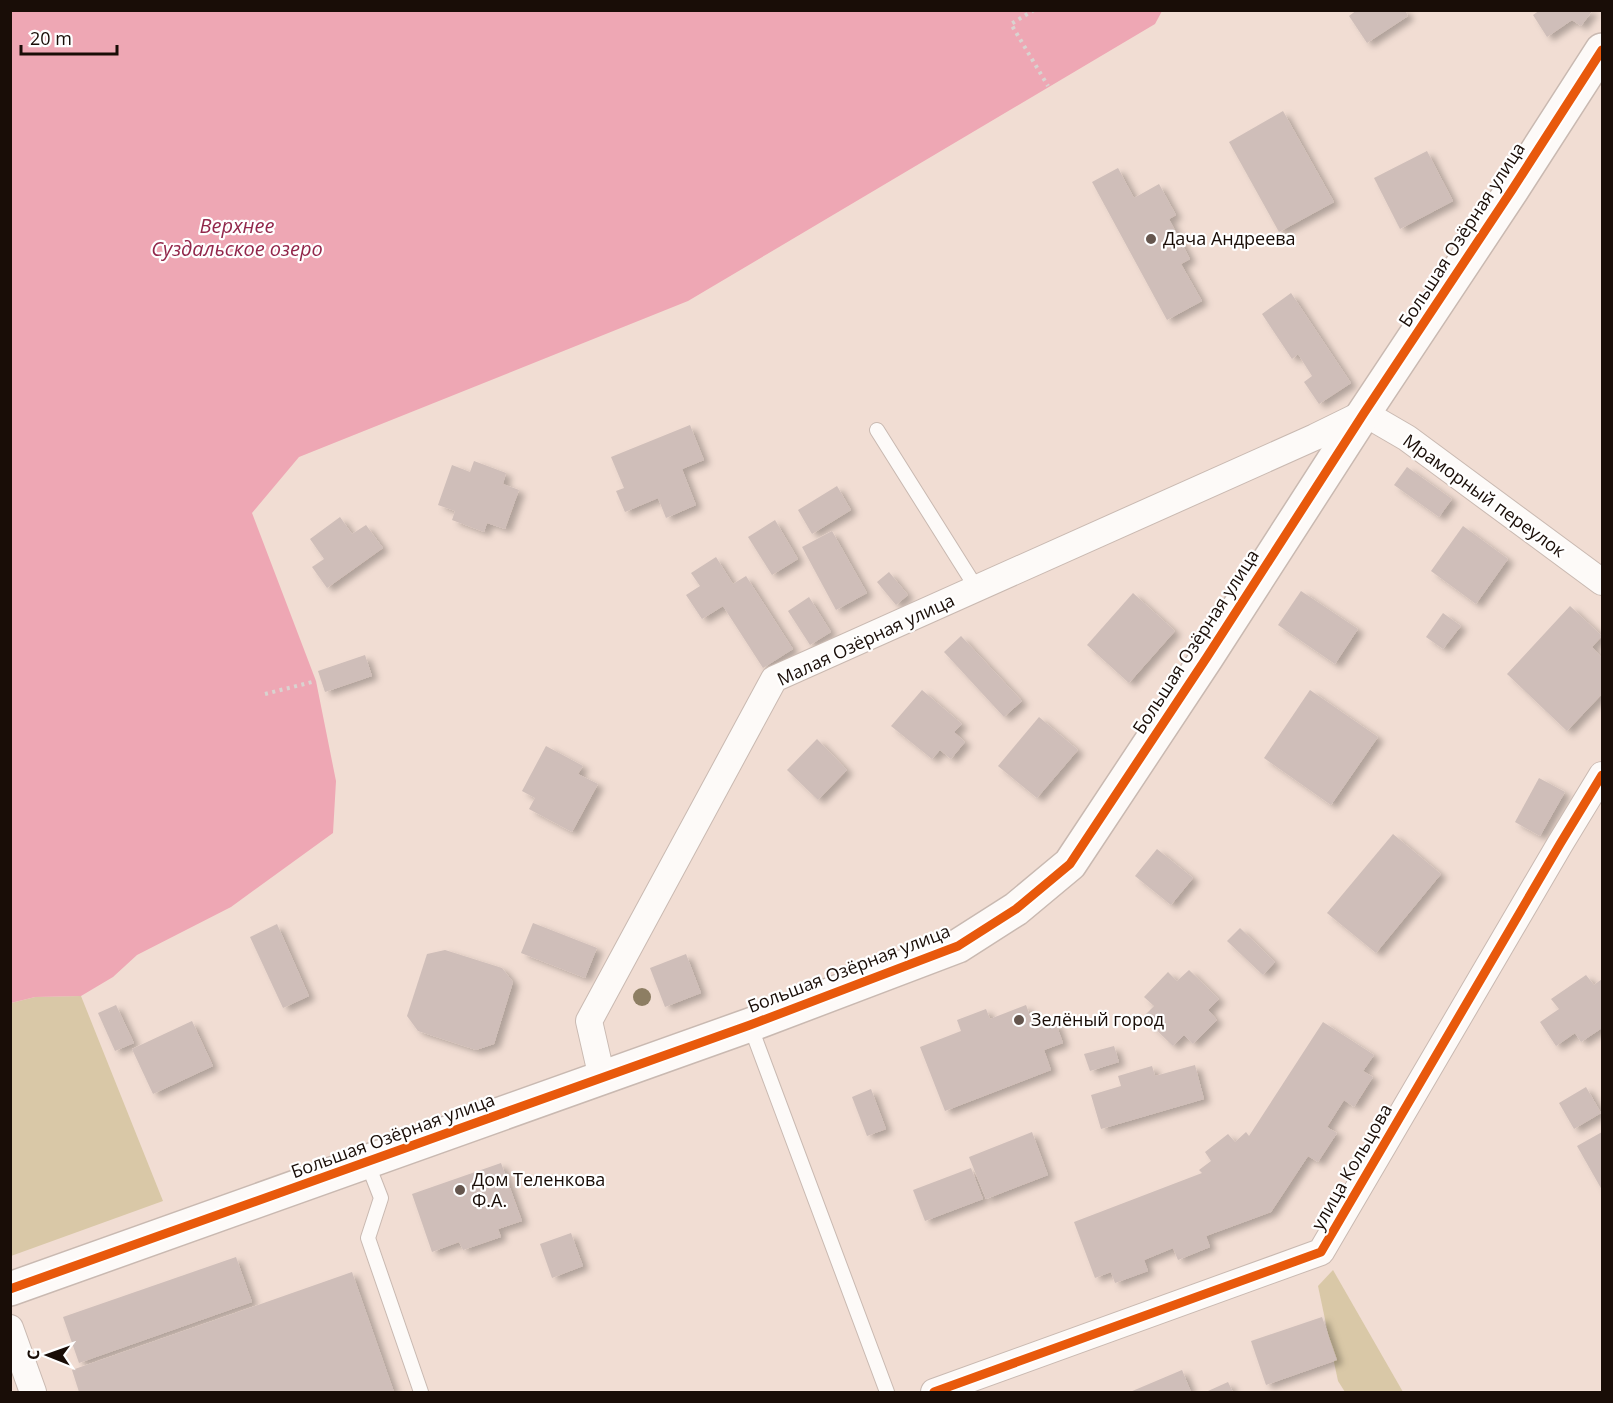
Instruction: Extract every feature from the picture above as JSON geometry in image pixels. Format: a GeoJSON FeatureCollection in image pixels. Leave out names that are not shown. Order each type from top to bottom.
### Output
{"type":"FeatureCollection","features":[{"type":"Feature","properties":{"kind":"street","name":"Большая Озёрная улица"},"geometry":{"type":"LineString","coordinates":[[10,1289],[750,1025],[958,946],[1016,909],[1070,864],[1602,50]]}},
{"type":"Feature","properties":{"kind":"street","name":"Мраморный переулок"},"geometry":{"type":"LineString","coordinates":[[1364,413],[1407,438],[1602,582]]}},
{"type":"Feature","properties":{"kind":"street","name":"Малая Озёрная улица"},"geometry":{"type":"LineString","coordinates":[[602,1078],[589,1021],[774,679],[1364,413]]}},
{"type":"Feature","properties":{"kind":"street","name":"улица Кольцова"},"geometry":{"type":"LineString","coordinates":[[934,1392],[1321,1252],[1602,775]]}},
{"type":"Feature","properties":{"kind":"street"},"geometry":{"type":"LineString","coordinates":[[10,1328],[33,1392]]}},
{"type":"Feature","properties":{"kind":"lane"},"geometry":{"type":"LineString","coordinates":[[877,430],[977,589]]}},
{"type":"Feature","properties":{"kind":"lane"},"geometry":{"type":"LineString","coordinates":[[750,1025],[886,1392]]}},
{"type":"Feature","properties":{"kind":"lane"},"geometry":{"type":"LineString","coordinates":[[367,1162],[381,1198],[368,1238],[422,1392]]}},
{"type":"Feature","properties":{"kind":"path"},"geometry":{"type":"LineString","coordinates":[[1034,10],[1011,24],[1048,86]]}},
{"type":"Feature","properties":{"kind":"path"},"geometry":{"type":"LineString","coordinates":[[265,694],[316,681]]}},
{"type":"Feature","properties":{"kind":"shaded area"},"geometry":{"type":"Polygon","coordinates":[[[81,996],[163,1201],[11,1256],[11,1003],[35,997],[81,996]]]}},
{"type":"Feature","properties":{"kind":"shaded area"},"geometry":{"type":"Polygon","coordinates":[[[1333,1270],[1403,1392],[1345,1392],[1338,1381],[1318,1286],[1333,1270]]]}},
{"type":"Feature","properties":{"kind":"water","name":"Верхнее Суздальское озеро"},"geometry":{"type":"Polygon","coordinates":[[[11,10],[1162,11],[1155,24],[688,301],[299,457],[252,513],[316,681],[336,781],[333,833],[231,907],[137,955],[113,977],[81,996],[35,997],[11,1003],[11,10]]]}},
{"type":"Feature","properties":{"kind":"building"},"geometry":{"type":"Polygon","coordinates":[[[1357,10],[1405,10],[1408,16],[1367,43],[1349,16],[1357,10]]]}},
{"type":"Feature","properties":{"kind":"building"},"geometry":{"type":"Polygon","coordinates":[[[1540,10],[1593,10],[1581,26],[1572,20],[1547,37],[1533,15],[1540,10]]]}},
{"type":"Feature","properties":{"kind":"building"},"geometry":{"type":"Polygon","coordinates":[[[1283,111],[1334,202],[1279,232],[1229,142],[1283,111]]]}},
{"type":"Feature","properties":{"kind":"building"},"geometry":{"type":"Polygon","coordinates":[[[1427,151],[1453,201],[1400,229],[1374,178],[1427,151]]]}},
{"type":"Feature","properties":{"kind":"building","name":"Дача Андреева"},"geometry":{"type":"Polygon","coordinates":[[[1118,168],[1134,198],[1159,184],[1176,215],[1169,219],[1190,259],[1181,264],[1202,301],[1167,320],[1092,182],[1118,168]]]}},
{"type":"Feature","properties":{"kind":"building"},"geometry":{"type":"Polygon","coordinates":[[[1291,293],[1351,383],[1319,404],[1304,382],[1312,376],[1298,354],[1292,359],[1262,314],[1291,293]]]}},
{"type":"Feature","properties":{"kind":"building"},"geometry":{"type":"Polygon","coordinates":[[[690,425],[704,460],[682,469],[696,505],[666,518],[658,498],[625,512],[616,491],[624,488],[611,457],[690,425]]]}},
{"type":"Feature","properties":{"kind":"building"},"geometry":{"type":"Polygon","coordinates":[[[474,461],[506,473],[503,484],[519,490],[505,529],[487,523],[484,532],[452,520],[455,511],[438,505],[452,465],[470,472],[474,461]]]}},
{"type":"Feature","properties":{"kind":"building"},"geometry":{"type":"Polygon","coordinates":[[[1407,467],[1452,499],[1439,517],[1394,485],[1407,467]]]}},
{"type":"Feature","properties":{"kind":"building"},"geometry":{"type":"Polygon","coordinates":[[[837,486],[851,510],[812,534],[798,510],[837,486]]]}},
{"type":"Feature","properties":{"kind":"building"},"geometry":{"type":"Polygon","coordinates":[[[340,517],[352,534],[366,525],[383,548],[327,588],[312,567],[324,559],[310,539],[340,517]]]}},
{"type":"Feature","properties":{"kind":"building"},"geometry":{"type":"Polygon","coordinates":[[[775,520],[798,559],[772,575],[748,537],[775,520]]]}},
{"type":"Feature","properties":{"kind":"building"},"geometry":{"type":"Polygon","coordinates":[[[1463,526],[1508,559],[1476,604],[1431,571],[1463,526]]]}},
{"type":"Feature","properties":{"kind":"building"},"geometry":{"type":"Polygon","coordinates":[[[832,531],[867,593],[836,610],[802,547],[832,531]]]}},
{"type":"Feature","properties":{"kind":"building"},"geometry":{"type":"Polygon","coordinates":[[[716,557],[733,584],[746,576],[793,649],[763,668],[723,606],[702,619],[686,595],[700,586],[691,573],[716,557]]]}},
{"type":"Feature","properties":{"kind":"building"},"geometry":{"type":"Polygon","coordinates":[[[889,572],[908,595],[896,605],[877,582],[889,572]]]}},
{"type":"Feature","properties":{"kind":"building"},"geometry":{"type":"Polygon","coordinates":[[[1301,591],[1358,629],[1335,664],[1278,625],[1301,591]]]}},
{"type":"Feature","properties":{"kind":"building"},"geometry":{"type":"Polygon","coordinates":[[[1133,593],[1175,631],[1129,683],[1087,645],[1133,593]]]}},
{"type":"Feature","properties":{"kind":"building"},"geometry":{"type":"Polygon","coordinates":[[[809,597],[831,632],[810,645],[788,611],[809,597]]]}},
{"type":"Feature","properties":{"kind":"building"},"geometry":{"type":"Polygon","coordinates":[[[1570,606],[1602,636],[1592,647],[1602,658],[1602,694],[1567,731],[1507,674],[1570,606]]]}},
{"type":"Feature","properties":{"kind":"building"},"geometry":{"type":"Polygon","coordinates":[[[1443,613],[1461,626],[1443,649],[1426,637],[1443,613]]]}},
{"type":"Feature","properties":{"kind":"building"},"geometry":{"type":"Polygon","coordinates":[[[961,636],[1022,701],[1004,717],[944,652],[961,636]]]}},
{"type":"Feature","properties":{"kind":"building"},"geometry":{"type":"Polygon","coordinates":[[[365,655],[372,676],[325,692],[318,671],[365,655]]]}},
{"type":"Feature","properties":{"kind":"building"},"geometry":{"type":"Polygon","coordinates":[[[922,690],[962,724],[954,732],[965,742],[951,759],[940,750],[932,759],[891,726],[922,690]]]}},
{"type":"Feature","properties":{"kind":"building"},"geometry":{"type":"Polygon","coordinates":[[[1310,690],[1378,737],[1331,805],[1264,758],[1310,690]]]}},
{"type":"Feature","properties":{"kind":"building"},"geometry":{"type":"Polygon","coordinates":[[[1039,717],[1078,750],[1037,798],[998,766],[1039,717]]]}},
{"type":"Feature","properties":{"kind":"building"},"geometry":{"type":"Polygon","coordinates":[[[817,739],[847,770],[818,800],[787,770],[817,739]]]}},
{"type":"Feature","properties":{"kind":"building"},"geometry":{"type":"Polygon","coordinates":[[[546,746],[583,766],[578,774],[598,784],[572,832],[529,809],[535,798],[522,791],[546,746]]]}},
{"type":"Feature","properties":{"kind":"building"},"geometry":{"type":"Polygon","coordinates":[[[1539,778],[1565,792],[1540,836],[1515,822],[1539,778]]]}},
{"type":"Feature","properties":{"kind":"building"},"geometry":{"type":"Polygon","coordinates":[[[1393,834],[1441,874],[1376,953],[1327,913],[1393,834]]]}},
{"type":"Feature","properties":{"kind":"building"},"geometry":{"type":"Polygon","coordinates":[[[1157,849],[1193,878],[1171,905],[1135,876],[1157,849]]]}},
{"type":"Feature","properties":{"kind":"building"},"geometry":{"type":"Polygon","coordinates":[[[533,923],[597,948],[585,978],[521,953],[533,923]]]}},
{"type":"Feature","properties":{"kind":"building"},"geometry":{"type":"Polygon","coordinates":[[[277,924],[309,996],[283,1008],[250,937],[277,924]]]}},
{"type":"Feature","properties":{"kind":"building"},"geometry":{"type":"Polygon","coordinates":[[[1240,928],[1275,962],[1263,975],[1227,941],[1240,928]]]}},
{"type":"Feature","properties":{"kind":"building"},"geometry":{"type":"Polygon","coordinates":[[[445,950],[502,968],[513,982],[494,1044],[476,1050],[418,1031],[407,1016],[427,954],[445,950]]]}},
{"type":"Feature","properties":{"kind":"building"},"geometry":{"type":"Polygon","coordinates":[[[686,954],[701,993],[665,1007],[650,968],[686,954]]]}},
{"type":"Feature","properties":{"kind":"building"},"geometry":{"type":"Polygon","coordinates":[[[1189,970],[1219,999],[1208,1010],[1217,1020],[1193,1044],[1184,1035],[1173,1046],[1143,1017],[1154,1006],[1144,997],[1168,972],[1177,981],[1189,970]]]}},
{"type":"Feature","properties":{"kind":"building"},"geometry":{"type":"Polygon","coordinates":[[[1586,975],[1594,985],[1602,979],[1602,1028],[1581,1042],[1575,1033],[1556,1046],[1540,1022],[1559,1009],[1551,999],[1586,975]]]}},
{"type":"Feature","properties":{"kind":"building"},"geometry":{"type":"Polygon","coordinates":[[[116,1005],[134,1043],[115,1051],[98,1013],[116,1005]]]}},
{"type":"Feature","properties":{"kind":"building"},"geometry":{"type":"Polygon","coordinates":[[[1026,1005],[1035,1029],[1055,1021],[1063,1043],[1044,1050],[1051,1070],[945,1111],[920,1047],[961,1031],[957,1020],[986,1009],[990,1019],[1026,1005]]]}},
{"type":"Feature","properties":{"kind":"building"},"geometry":{"type":"Polygon","coordinates":[[[192,1021],[213,1066],[153,1094],[132,1049],[192,1021]]]}},
{"type":"Feature","properties":{"kind":"building"},"geometry":{"type":"Polygon","coordinates":[[[1323,1022],[1374,1055],[1363,1071],[1373,1077],[1354,1107],[1344,1100],[1327,1127],[1337,1133],[1318,1162],[1308,1156],[1271,1212],[1206,1236],[1210,1247],[1178,1260],[1173,1248],[1144,1260],[1148,1271],[1115,1283],[1111,1272],[1095,1278],[1074,1222],[1202,1173],[1199,1170],[1211,1161],[1205,1152],[1228,1134],[1235,1142],[1246,1132],[1249,1136],[1323,1022]]]}},
{"type":"Feature","properties":{"kind":"building"},"geometry":{"type":"Polygon","coordinates":[[[1114,1046],[1119,1062],[1090,1071],[1084,1054],[1114,1046]]]}},
{"type":"Feature","properties":{"kind":"building"},"geometry":{"type":"Polygon","coordinates":[[[1195,1065],[1204,1099],[1101,1129],[1091,1095],[1121,1086],[1118,1076],[1152,1066],[1155,1076],[1195,1065]]]}},
{"type":"Feature","properties":{"kind":"building"},"geometry":{"type":"Polygon","coordinates":[[[1586,1087],[1601,1113],[1574,1129],[1559,1103],[1586,1087]]]}},
{"type":"Feature","properties":{"kind":"building"},"geometry":{"type":"Polygon","coordinates":[[[871,1089],[886,1129],[867,1136],[852,1097],[871,1089]]]}},
{"type":"Feature","properties":{"kind":"building"},"geometry":{"type":"Polygon","coordinates":[[[1032,1132],[1048,1175],[986,1199],[969,1157],[1032,1132]]]}},
{"type":"Feature","properties":{"kind":"building"},"geometry":{"type":"Polygon","coordinates":[[[1602,1132],[1602,1190],[1577,1146],[1602,1132]]]}},
{"type":"Feature","properties":{"kind":"building"},"geometry":{"type":"Polygon","coordinates":[[[501,1163],[522,1221],[498,1229],[501,1237],[463,1250],[459,1242],[432,1252],[412,1194],[501,1163]]]}},
{"type":"Feature","properties":{"kind":"building"},"geometry":{"type":"Polygon","coordinates":[[[971,1168],[983,1199],[925,1221],[913,1190],[971,1168]]]}},
{"type":"Feature","properties":{"kind":"building"},"geometry":{"type":"Polygon","coordinates":[[[571,1233],[583,1266],[552,1278],[540,1244],[571,1233]]]}},
{"type":"Feature","properties":{"kind":"building"},"geometry":{"type":"Polygon","coordinates":[[[236,1257],[252,1302],[79,1363],[63,1317],[236,1257]]]}},
{"type":"Feature","properties":{"kind":"building"},"geometry":{"type":"Polygon","coordinates":[[[352,1272],[394,1392],[79,1392],[72,1370],[352,1272]]]}},
{"type":"Feature","properties":{"kind":"building"},"geometry":{"type":"Polygon","coordinates":[[[1322,1317],[1337,1360],[1266,1385],[1251,1341],[1322,1317]]]}},
{"type":"Feature","properties":{"kind":"building"},"geometry":{"type":"Polygon","coordinates":[[[1182,1370],[1191,1392],[1130,1392],[1182,1370]]]}},
{"type":"Feature","properties":{"kind":"building"},"geometry":{"type":"Polygon","coordinates":[[[1228,1382],[1233,1392],[1208,1391],[1228,1382]]]}},
{"type":"Feature","properties":{"kind":"cycle path"},"geometry":{"type":"LineString","coordinates":[[10,1289],[750,1025],[958,946],[1016,909],[1070,864],[1602,50]]}},
{"type":"Feature","properties":{"kind":"cycle path"},"geometry":{"type":"LineString","coordinates":[[934,1392],[1321,1252],[1602,775]]}},
{"type":"Feature","properties":{"kind":"place","name":"Дача Андреева"},"geometry":{"type":"Point","coordinates":[1151,239]}},
{"type":"Feature","properties":{"kind":"place","name":"Зелёный город"},"geometry":{"type":"Point","coordinates":[1019,1020]}},
{"type":"Feature","properties":{"kind":"place","name":"Дом Теленкова Ф.А."},"geometry":{"type":"Point","coordinates":[460,1190]}}]}
